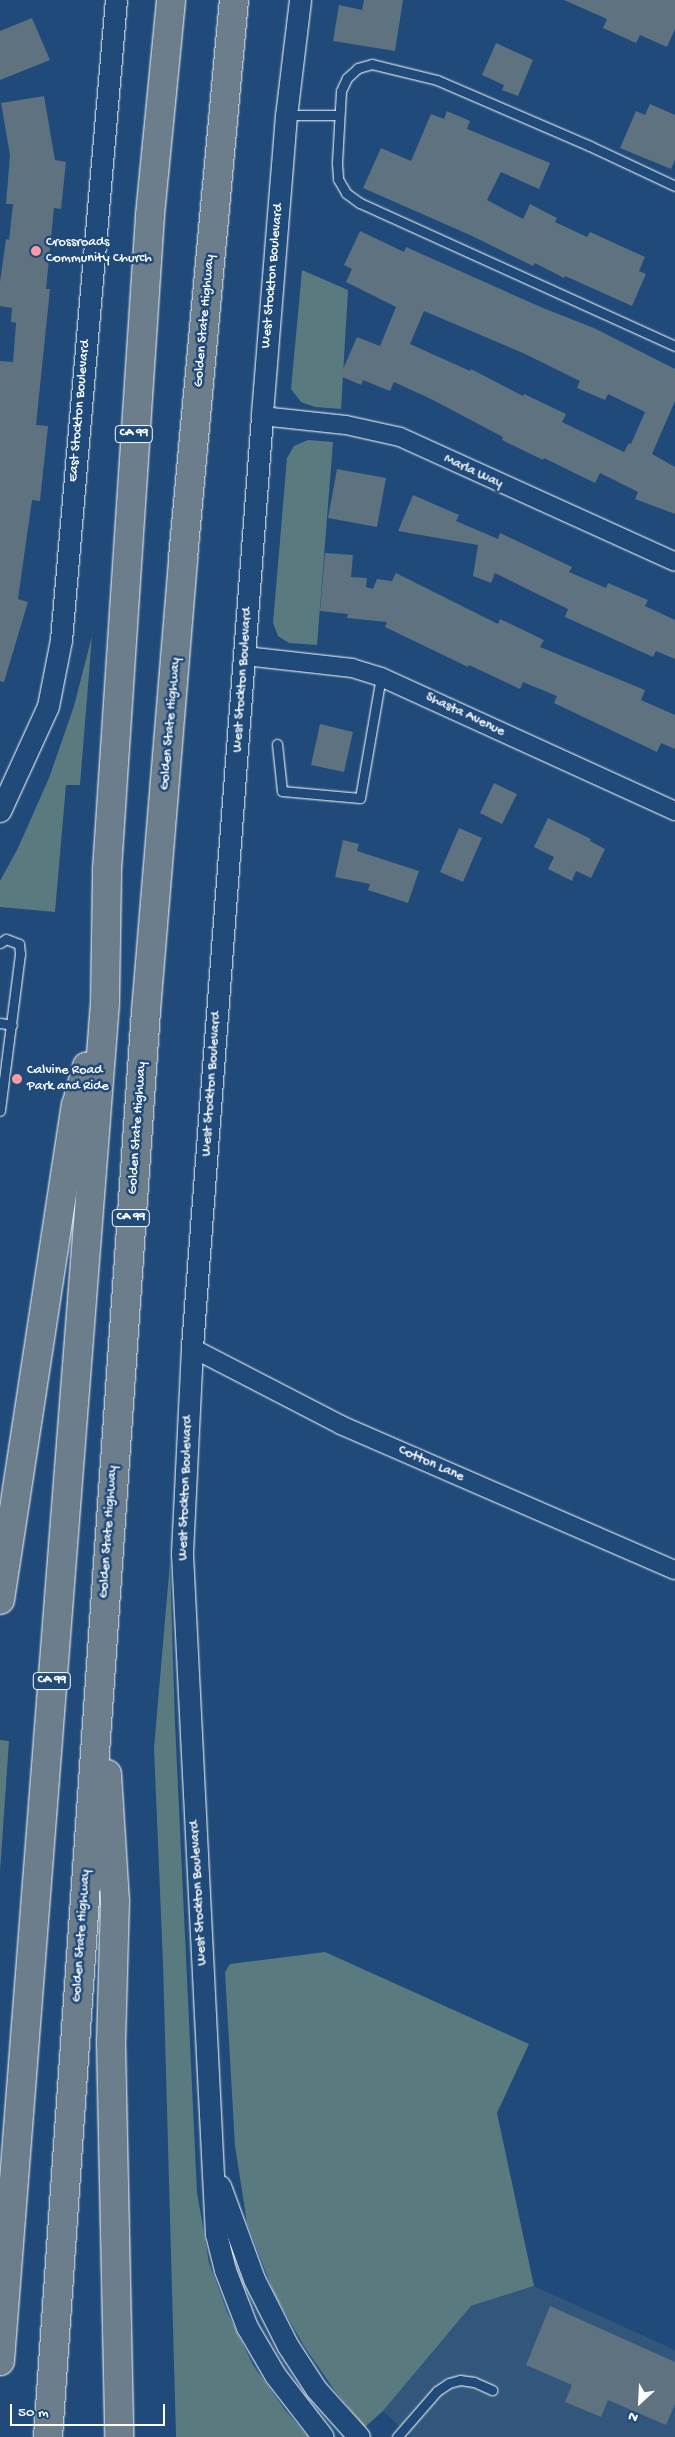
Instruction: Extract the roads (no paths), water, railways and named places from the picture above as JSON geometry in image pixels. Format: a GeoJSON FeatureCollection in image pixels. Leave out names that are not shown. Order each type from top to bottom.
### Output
{"type":"FeatureCollection","features":[{"type":"Feature","properties":{"kind":"highway","name":"CA 99"},"geometry":{"type":"LineString","coordinates":[[0,2361],[105,1002],[107,870],[150,215],[172,0]]}},
{"type":"Feature","properties":{"kind":"highway","name":"Golden State Highway"},"geometry":{"type":"LineString","coordinates":[[48,2437],[100,1658],[146,1011],[183,558],[234,0]]}},
{"type":"Feature","properties":{"kind":"highway"},"geometry":{"type":"LineString","coordinates":[[0,1600],[76,1106],[105,1002]]}},
{"type":"Feature","properties":{"kind":"highway"},"geometry":{"type":"LineString","coordinates":[[100,1658],[115,1901],[111,2041],[119,2437]]}},
{"type":"Feature","properties":{"kind":"street","name":"East Stockton Boulevard"},"geometry":{"type":"LineString","coordinates":[[0,811],[48,706],[61,640],[116,0]]}},
{"type":"Feature","properties":{"kind":"street","name":"West Stockton Boulevard"},"geometry":{"type":"LineString","coordinates":[[300,0],[286,114],[262,416],[192,1348],[182,1554],[216,2234],[235,2299],[248,2327],[275,2375],[324,2437]]}},
{"type":"Feature","properties":{"kind":"street","name":"Marla Way"},"geometry":{"type":"LineString","coordinates":[[262,416],[346,425],[400,437],[675,562]]}},
{"type":"Feature","properties":{"kind":"street","name":"Shasta Avenue"},"geometry":{"type":"LineString","coordinates":[[245,656],[352,668],[381,677],[675,811]]}},
{"type":"Feature","properties":{"kind":"street","name":"Cotton Lane"},"geometry":{"type":"LineString","coordinates":[[192,1348],[341,1425],[675,1570]]}},
{"type":"Feature","properties":{"kind":"street","name":"West Stockton Boulevard"},"geometry":{"type":"LineString","coordinates":[[214,2170],[254,2279],[288,2346],[316,2389],[359,2437]]}},
{"type":"Feature","properties":{"kind":"lane"},"geometry":{"type":"LineString","coordinates":[[675,186],[590,146],[438,80],[372,64],[358,68],[347,78],[341,91],[338,115],[338,179],[346,193],[360,203],[675,346]]}},
{"type":"Feature","properties":{"kind":"lane"},"geometry":{"type":"LineString","coordinates":[[286,114],[338,115]]}},
{"type":"Feature","properties":{"kind":"lane"},"geometry":{"type":"LineString","coordinates":[[277,744],[282,791],[360,798],[381,677]]}},
{"type":"Feature","properties":{"kind":"lane"},"geometry":{"type":"LineString","coordinates":[[0,943],[6,939],[18,944],[20,954],[0,1112]]}},
{"type":"Feature","properties":{"kind":"lane"},"geometry":{"type":"LineString","coordinates":[[0,1023],[12,1025]]}},
{"type":"Feature","properties":{"kind":"lane"},"geometry":{"type":"LineString","coordinates":[[397,2437],[437,2391],[449,2383],[460,2380],[474,2382],[492,2390]]}},
{"type":"Feature","properties":{"kind":"place","name":"Crossroads Community Church"},"geometry":{"type":"Point","coordinates":[36,251]}},
{"type":"Feature","properties":{"kind":"place","name":"Calvine Road Park and Ride"},"geometry":{"type":"Point","coordinates":[17,1079]}}]}
